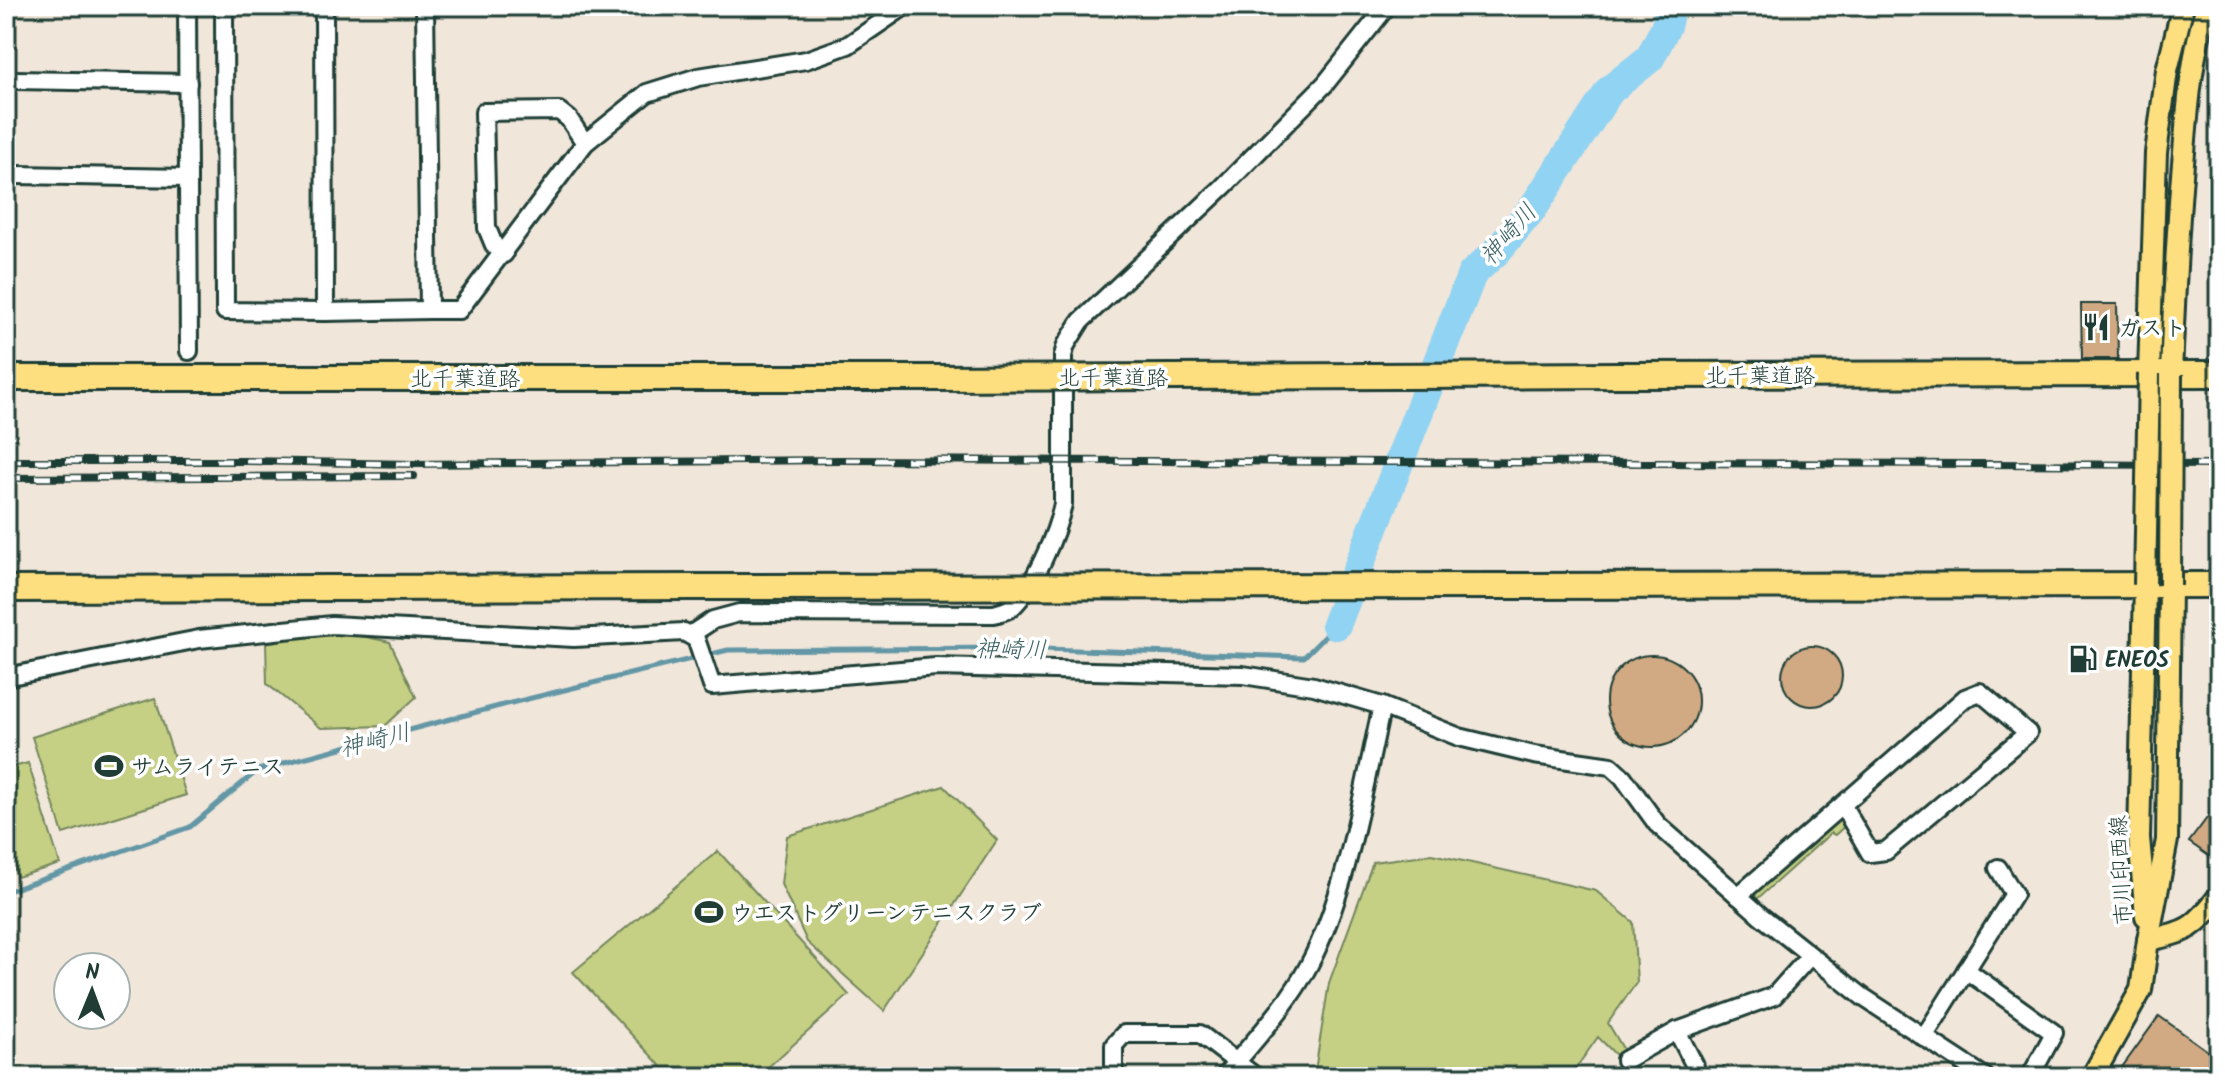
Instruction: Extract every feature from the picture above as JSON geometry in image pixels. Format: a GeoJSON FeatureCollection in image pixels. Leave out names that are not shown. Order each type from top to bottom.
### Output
{"type":"FeatureCollection","features":[{"type":"Feature","properties":{"kind":"highway","name":"北千葉道路"},"geometry":{"type":"LineString","coordinates":[[6,378],[2219,374]]}},
{"type":"Feature","properties":{"kind":"highway"},"geometry":{"type":"LineString","coordinates":[[6,589],[2219,585]]}},
{"type":"Feature","properties":{"kind":"main road"},"geometry":{"type":"LineString","coordinates":[[2160,374],[2156,153],[2167,70],[2183,6]]}},
{"type":"Feature","properties":{"kind":"main road"},"geometry":{"type":"LineString","coordinates":[[2160,374],[2190,82],[2207,6]]}},
{"type":"Feature","properties":{"kind":"main road","name":"市川印西線"},"geometry":{"type":"LineString","coordinates":[[2148,940],[2139,838],[2145,585],[2160,374]]}},
{"type":"Feature","properties":{"kind":"main road","name":"市川印西線"},"geometry":{"type":"LineString","coordinates":[[2148,940],[2167,840],[2170,585],[2160,374]]}},
{"type":"Feature","properties":{"kind":"main road"},"geometry":{"type":"LineString","coordinates":[[2092,1077],[2141,990],[2148,940],[2184,932],[2203,917],[2219,896]]}},
{"type":"Feature","properties":{"kind":"street"},"geometry":{"type":"LineString","coordinates":[[187,6],[189,351]]}},
{"type":"Feature","properties":{"kind":"street"},"geometry":{"type":"LineString","coordinates":[[224,6],[225,311],[325,312],[459,310],[585,143],[647,93],[698,77],[806,60],[848,45],[905,6]]}},
{"type":"Feature","properties":{"kind":"street"},"geometry":{"type":"LineString","coordinates":[[324,6],[325,312]]}},
{"type":"Feature","properties":{"kind":"street"},"geometry":{"type":"LineString","coordinates":[[425,6],[429,310]]}},
{"type":"Feature","properties":{"kind":"street"},"geometry":{"type":"LineString","coordinates":[[694,640],[713,620],[739,613],[994,614],[1011,608],[1035,575],[1060,520],[1063,504],[1063,356],[1071,334],[1325,84],[1387,6]]}},
{"type":"Feature","properties":{"kind":"street"},"geometry":{"type":"LineString","coordinates":[[14,80],[188,83]]}},
{"type":"Feature","properties":{"kind":"street"},"geometry":{"type":"LineString","coordinates":[[504,254],[494,245],[487,228],[484,112],[559,111],[569,119],[585,143]]}},
{"type":"Feature","properties":{"kind":"street"},"geometry":{"type":"LineString","coordinates":[[15,175],[188,178]]}},
{"type":"Feature","properties":{"kind":"street"},"geometry":{"type":"LineString","coordinates":[[6,677],[199,639],[332,625],[574,638],[684,632],[694,640],[712,686],[722,687],[936,667],[1243,675],[1314,686],[1382,706],[1459,737],[1534,755],[1611,766],[1623,777],[1657,824],[1810,956],[1863,997],[1985,1077]]}},
{"type":"Feature","properties":{"kind":"street"},"geometry":{"type":"LineString","coordinates":[[1738,896],[1965,698],[1980,692],[2028,733],[1886,851],[1870,853],[1843,806]]}},
{"type":"Feature","properties":{"kind":"street"},"geometry":{"type":"LineString","coordinates":[[1224,1077],[1282,1008],[1303,976],[1336,904],[1382,706]]}},
{"type":"Feature","properties":{"kind":"street"},"geometry":{"type":"LineString","coordinates":[[1924,1037],[2014,894],[1998,868]]}},
{"type":"Feature","properties":{"kind":"street"},"geometry":{"type":"LineString","coordinates":[[1625,1060],[1677,1031],[1774,996],[1810,956]]}},
{"type":"Feature","properties":{"kind":"street"},"geometry":{"type":"LineString","coordinates":[[1966,970],[2054,1033],[2030,1077]]}},
{"type":"Feature","properties":{"kind":"street"},"geometry":{"type":"LineString","coordinates":[[1677,1031],[1695,1066]]}},
{"type":"Feature","properties":{"kind":"street"},"geometry":{"type":"LineString","coordinates":[[1114,1077],[1114,1045],[1124,1034],[1200,1034],[1256,1077]]}},
{"type":"Feature","properties":{"kind":"green space"},"geometry":{"type":"Polygon","coordinates":[[[333,630],[390,642],[416,697],[385,726],[321,728],[267,684],[266,643],[333,630]]]}},
{"type":"Feature","properties":{"kind":"green space","name":"サムライテニス"},"geometry":{"type":"Polygon","coordinates":[[[155,698],[186,795],[63,834],[32,737],[155,698]]]}},
{"type":"Feature","properties":{"kind":"green space"},"geometry":{"type":"Polygon","coordinates":[[[28,763],[60,864],[17,877],[6,844],[6,769],[28,763]]]}},
{"type":"Feature","properties":{"kind":"green space"},"geometry":{"type":"Polygon","coordinates":[[[944,786],[997,840],[884,1011],[807,942],[781,884],[787,836],[944,786]]]}},
{"type":"Feature","properties":{"kind":"green space"},"geometry":{"type":"Polygon","coordinates":[[[1837,816],[1849,822],[1835,835],[1831,833],[1756,900],[1755,889],[1837,816]]]}},
{"type":"Feature","properties":{"kind":"green space","name":"ウエストグリーンテニスクラブ"},"geometry":{"type":"Polygon","coordinates":[[[718,851],[849,995],[757,1077],[671,1077],[573,972],[718,851]]]}},
{"type":"Feature","properties":{"kind":"green space"},"geometry":{"type":"Polygon","coordinates":[[[1432,854],[1596,891],[1633,922],[1637,982],[1608,1023],[1625,1052],[1616,1055],[1598,1037],[1565,1077],[1314,1077],[1329,983],[1373,862],[1432,854]]]}},
{"type":"Feature","properties":{"kind":"building"},"geometry":{"type":"Polygon","coordinates":[[[2081,304],[2117,304],[2118,359],[2082,359],[2081,304]]]}},
{"type":"Feature","properties":{"kind":"building"},"geometry":{"type":"Polygon","coordinates":[[[1812,646],[1824,648],[1833,655],[1840,664],[1840,688],[1833,697],[1824,704],[1812,706],[1800,704],[1791,697],[1784,688],[1782,676],[1784,664],[1791,655],[1800,648],[1812,646]]]}},
{"type":"Feature","properties":{"kind":"building"},"geometry":{"type":"Polygon","coordinates":[[[1652,655],[1669,659],[1684,669],[1694,684],[1698,701],[1694,718],[1684,733],[1669,743],[1652,747],[1635,743],[1620,733],[1610,718],[1606,701],[1610,684],[1620,669],[1635,659],[1652,655]]]}},
{"type":"Feature","properties":{"kind":"building"},"geometry":{"type":"Polygon","coordinates":[[[2219,802],[2219,863],[2189,842],[2219,802]]]}},
{"type":"Feature","properties":{"kind":"building"},"geometry":{"type":"Polygon","coordinates":[[[2159,1016],[2219,1059],[2219,1077],[2115,1077],[2159,1016]]]}},
{"type":"Feature","properties":{"kind":"waterway","name":"神崎川"},"geometry":{"type":"LineString","coordinates":[[1336,625],[1472,274],[1498,250],[1533,208],[1610,90],[1650,58],[1666,26],[1671,6]]}},
{"type":"Feature","properties":{"kind":"waterway","name":"神崎川"},"geometry":{"type":"LineString","coordinates":[[6,892],[190,827],[258,770],[728,650],[1011,648],[1304,657],[1336,625]]}},
{"type":"Feature","properties":{"kind":"railway"},"geometry":{"type":"LineString","coordinates":[[6,461],[413,464],[841,460],[2219,465]]}},
{"type":"Feature","properties":{"kind":"railway"},"geometry":{"type":"LineString","coordinates":[[6,478],[414,476]]}},
{"type":"Feature","properties":{"kind":"place","name":"ガスト"},"geometry":{"type":"Point","coordinates":[2096,327]}},
{"type":"Feature","properties":{"kind":"place","name":"ENEOS"},"geometry":{"type":"Point","coordinates":[2083,659]}},
{"type":"Feature","properties":{"kind":"place","name":"サムライテニス"},"geometry":{"type":"Point","coordinates":[109,766]}},
{"type":"Feature","properties":{"kind":"place","name":"ウエストグリーンテニスクラブ"},"geometry":{"type":"Point","coordinates":[709,912]}}]}
